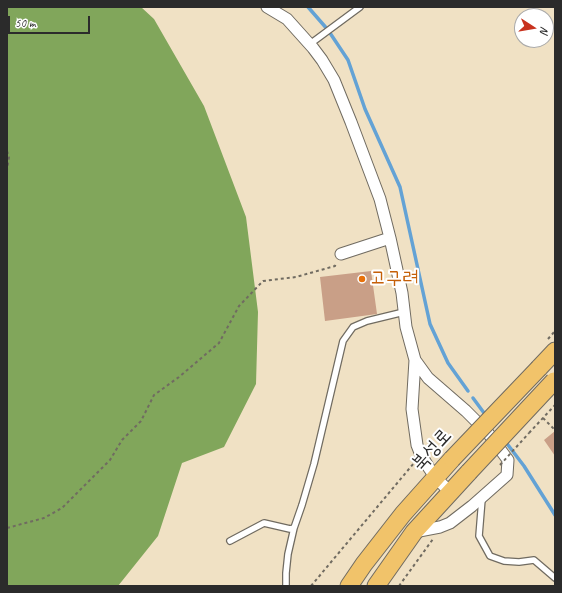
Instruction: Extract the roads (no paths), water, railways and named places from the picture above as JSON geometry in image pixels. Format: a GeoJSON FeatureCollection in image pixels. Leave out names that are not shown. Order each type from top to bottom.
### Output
{"type":"FeatureCollection","features":[{"type":"Feature","properties":{"kind":"main road","name":"북성로"},"geometry":{"type":"LineString","coordinates":[[349,586],[364,564],[403,514],[555,351]]}},
{"type":"Feature","properties":{"kind":"main road","name":"북성로"},"geometry":{"type":"LineString","coordinates":[[376,586],[414,532],[554,380]]}},
{"type":"Feature","properties":{"kind":"street"},"geometry":{"type":"LineString","coordinates":[[267,7],[287,19],[313,42],[334,80],[351,122],[380,199],[402,293],[406,327],[415,360],[412,409],[417,445],[421,455],[436,478],[450,492]]}},
{"type":"Feature","properties":{"kind":"street"},"geometry":{"type":"LineString","coordinates":[[341,254],[390,238]]}},
{"type":"Feature","properties":{"kind":"street"},"geometry":{"type":"LineString","coordinates":[[414,532],[440,527],[450,523],[482,498],[507,475],[508,460],[488,433],[466,411],[428,378],[415,360]]}},
{"type":"Feature","properties":{"kind":"lane"},"geometry":{"type":"LineString","coordinates":[[313,42],[360,7]]}},
{"type":"Feature","properties":{"kind":"lane"},"geometry":{"type":"LineString","coordinates":[[286,586],[288,554],[294,528],[314,464],[343,341],[353,327],[367,321],[404,312]]}},
{"type":"Feature","properties":{"kind":"lane"},"geometry":{"type":"LineString","coordinates":[[482,498],[479,536],[490,556],[512,562],[534,560],[555,578]]}},
{"type":"Feature","properties":{"kind":"lane"},"geometry":{"type":"LineString","coordinates":[[230,541],[264,523],[290,529],[294,528]]}},
{"type":"Feature","properties":{"kind":"waterway"},"geometry":{"type":"LineString","coordinates":[[308,7],[328,30],[348,60],[365,109],[400,187],[430,324],[448,363],[468,391]]}},
{"type":"Feature","properties":{"kind":"waterway"},"geometry":{"type":"LineString","coordinates":[[473,398],[487,417]]}},
{"type":"Feature","properties":{"kind":"waterway"},"geometry":{"type":"LineString","coordinates":[[505,441],[524,466],[555,515]]}},
{"type":"Feature","properties":{"kind":"place","name":"고구려"},"geometry":{"type":"Point","coordinates":[362,279]}}]}
